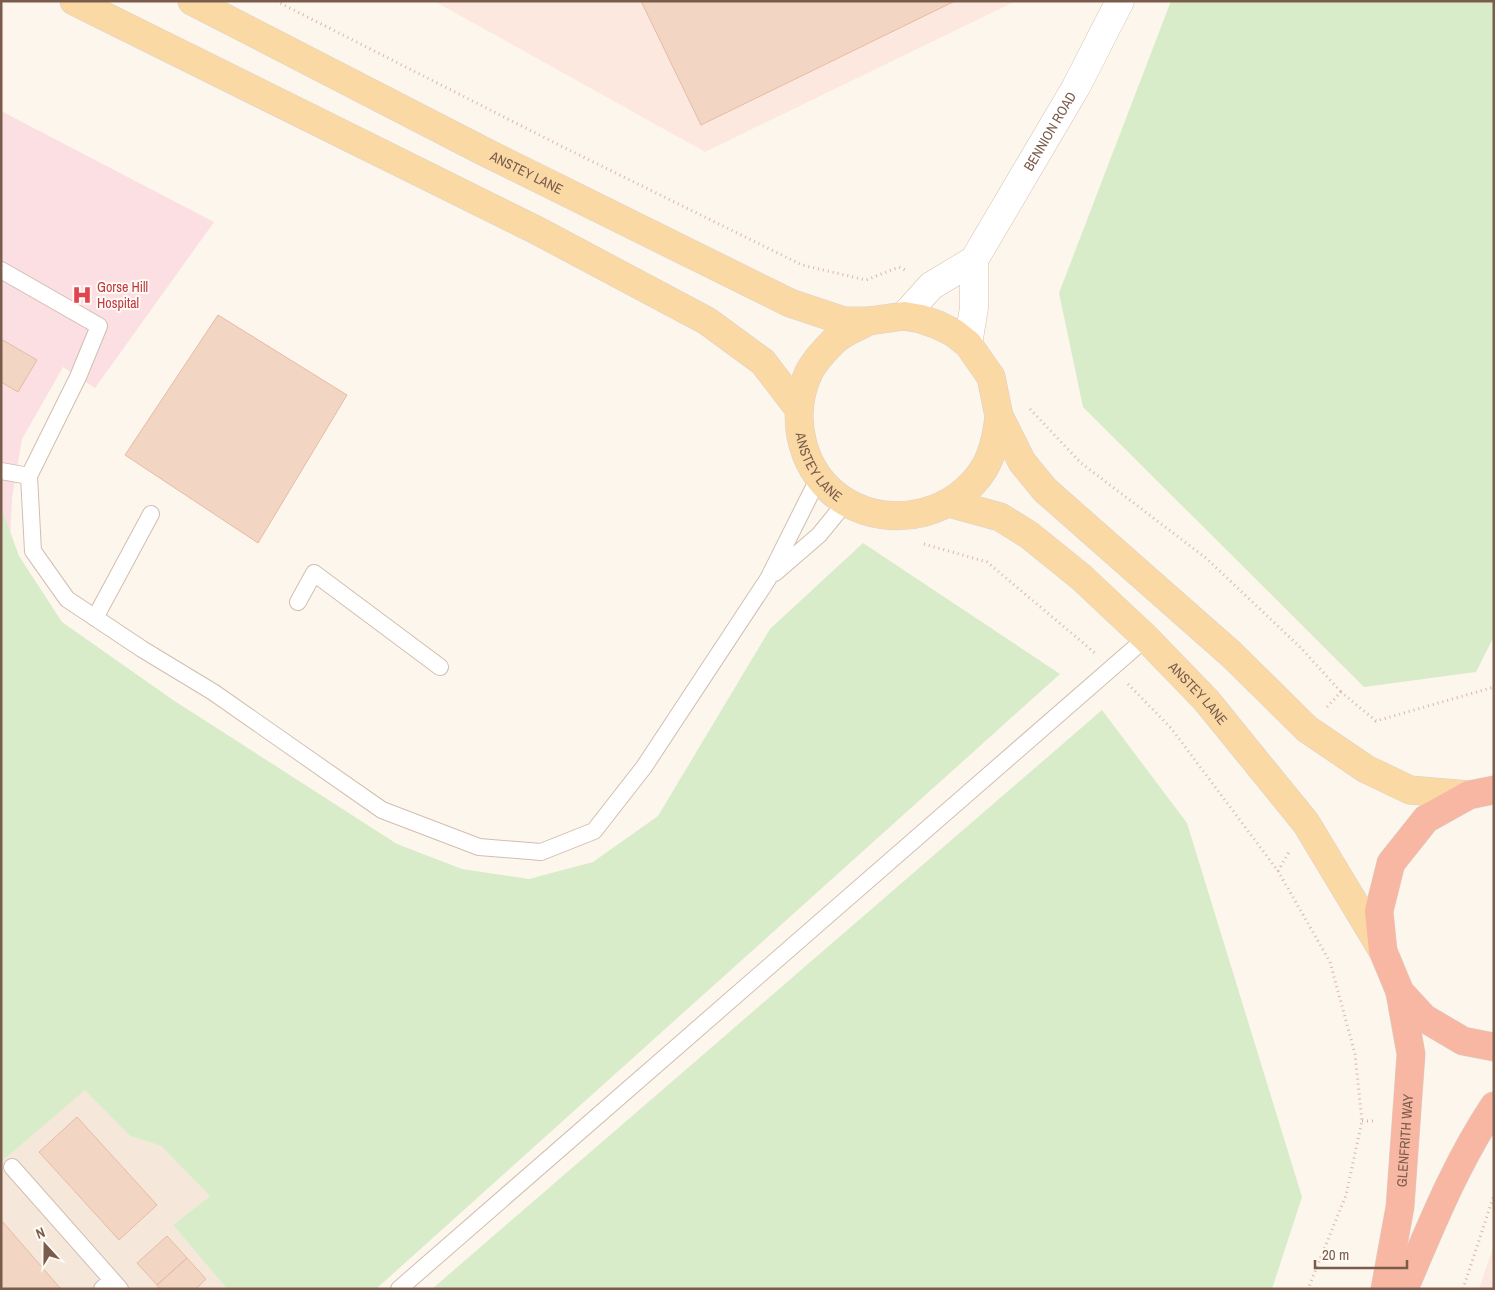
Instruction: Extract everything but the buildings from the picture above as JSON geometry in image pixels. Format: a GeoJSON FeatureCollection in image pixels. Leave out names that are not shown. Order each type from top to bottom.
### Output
{"type":"FeatureCollection","features":[{"type":"Feature","properties":{"kind":"highway"},"geometry":{"type":"LineString","coordinates":[[1482,793],[1426,819],[1391,863],[1379,911],[1383,951],[1400,992],[1424,1018],[1463,1041],[1494,1047]]}},
{"type":"Feature","properties":{"kind":"highway","name":"GLENFRITH WAY"},"geometry":{"type":"LineString","coordinates":[[1385,1289],[1400,1207],[1411,1054],[1400,992]]}},
{"type":"Feature","properties":{"kind":"highway"},"geometry":{"type":"LineString","coordinates":[[1404,1289],[1440,1204],[1476,1133],[1494,1106]]}},
{"type":"Feature","properties":{"kind":"main road"},"geometry":{"type":"LineString","coordinates":[[74,1],[538,231],[707,322],[763,362],[798,409]]}},
{"type":"Feature","properties":{"kind":"main road","name":"ANSTEY LANE"},"geometry":{"type":"LineString","coordinates":[[192,1],[474,147],[790,303],[844,321],[869,321],[904,316],[921,319],[954,333],[968,344],[991,377],[999,416],[1022,462],[1045,490],[1231,654],[1307,729],[1366,769],[1410,790],[1482,793]]}},
{"type":"Feature","properties":{"kind":"main road","name":"ANSTEY LANE"},"geometry":{"type":"LineString","coordinates":[[869,321],[834,340],[810,371],[798,409],[800,433],[806,456],[819,478],[831,491],[846,502],[865,511],[886,516],[908,516],[929,512],[948,503],[970,488],[985,466],[996,442],[999,416]]}},
{"type":"Feature","properties":{"kind":"main road","name":"ANSTEY LANE"},"geometry":{"type":"LineString","coordinates":[[948,503],[1000,517],[1029,535],[1081,578],[1146,638],[1206,700],[1306,822],[1383,951]]}},
{"type":"Feature","properties":{"kind":"street","name":"BENNION ROAD"},"geometry":{"type":"LineString","coordinates":[[904,316],[931,286],[974,260],[1076,87],[1120,1]]}},
{"type":"Feature","properties":{"kind":"street"},"geometry":{"type":"LineString","coordinates":[[968,344],[974,308],[974,260]]}},
{"type":"Feature","properties":{"kind":"lane"},"geometry":{"type":"LineString","coordinates":[[1,270],[99,326],[78,377],[29,476],[33,552],[67,599],[213,692],[382,810],[479,847],[540,852],[594,831],[644,767],[768,578],[819,478]]}},
{"type":"Feature","properties":{"kind":"lane"},"geometry":{"type":"LineString","coordinates":[[1,471],[29,476]]}},
{"type":"Feature","properties":{"kind":"lane"},"geometry":{"type":"LineString","coordinates":[[768,578],[819,535],[846,502]]}},
{"type":"Feature","properties":{"kind":"lane"},"geometry":{"type":"LineString","coordinates":[[95,618],[151,514]]}},
{"type":"Feature","properties":{"kind":"lane"},"geometry":{"type":"LineString","coordinates":[[298,602],[314,573],[440,668]]}},
{"type":"Feature","properties":{"kind":"lane"},"geometry":{"type":"LineString","coordinates":[[399,1289],[1146,638]]}},
{"type":"Feature","properties":{"kind":"lane"},"geometry":{"type":"LineString","coordinates":[[12,1167],[111,1286]]}},
{"type":"Feature","properties":{"kind":"path"},"geometry":{"type":"LineString","coordinates":[[1278,871],[1330,962],[1355,1054],[1362,1121],[1346,1195],[1308,1289]]}},
{"type":"Feature","properties":{"kind":"path"},"geometry":{"type":"LineString","coordinates":[[1463,1289],[1494,1195]]}},
{"type":"Feature","properties":{"kind":"shaded area"},"geometry":{"type":"Polygon","coordinates":[[[434,1],[1016,1],[705,152],[434,1]]]}},
{"type":"Feature","properties":{"kind":"shaded area","name":"Gorse Hill Hospital"},"geometry":{"type":"Polygon","coordinates":[[[1,111],[214,222],[95,388],[63,367],[22,439],[12,498],[7,603],[1,603],[1,111]]]}},
{"type":"Feature","properties":{"kind":"shaded area"},"geometry":{"type":"Polygon","coordinates":[[[85,1089],[130,1136],[161,1146],[210,1196],[173,1225],[227,1289],[1,1289],[1,1162],[85,1089]]]}},
{"type":"Feature","properties":{"kind":"shaded area"},"geometry":{"type":"Polygon","coordinates":[[[1494,1245],[1494,1289],[1479,1289],[1494,1245]]]}},
{"type":"Feature","properties":{"kind":"green space"},"geometry":{"type":"Polygon","coordinates":[[[1171,1],[1494,1],[1494,636],[1476,672],[1364,687],[1083,407],[1059,293],[1171,1]]]}},
{"type":"Feature","properties":{"kind":"green space"},"geometry":{"type":"Polygon","coordinates":[[[1,507],[19,556],[62,622],[173,700],[397,844],[462,869],[529,879],[593,862],[658,816],[770,629],[863,543],[1060,674],[376,1289],[227,1289],[173,1225],[210,1196],[161,1146],[130,1136],[85,1090],[1,1162],[1,507]]]}},
{"type":"Feature","properties":{"kind":"green space"},"geometry":{"type":"Polygon","coordinates":[[[1102,710],[1187,823],[1302,1197],[1272,1289],[432,1289],[1102,710]]]}},
{"type":"Feature","properties":{"kind":"place","name":"Gorse Hill Hospital"},"geometry":{"type":"Point","coordinates":[82,295]}}]}
